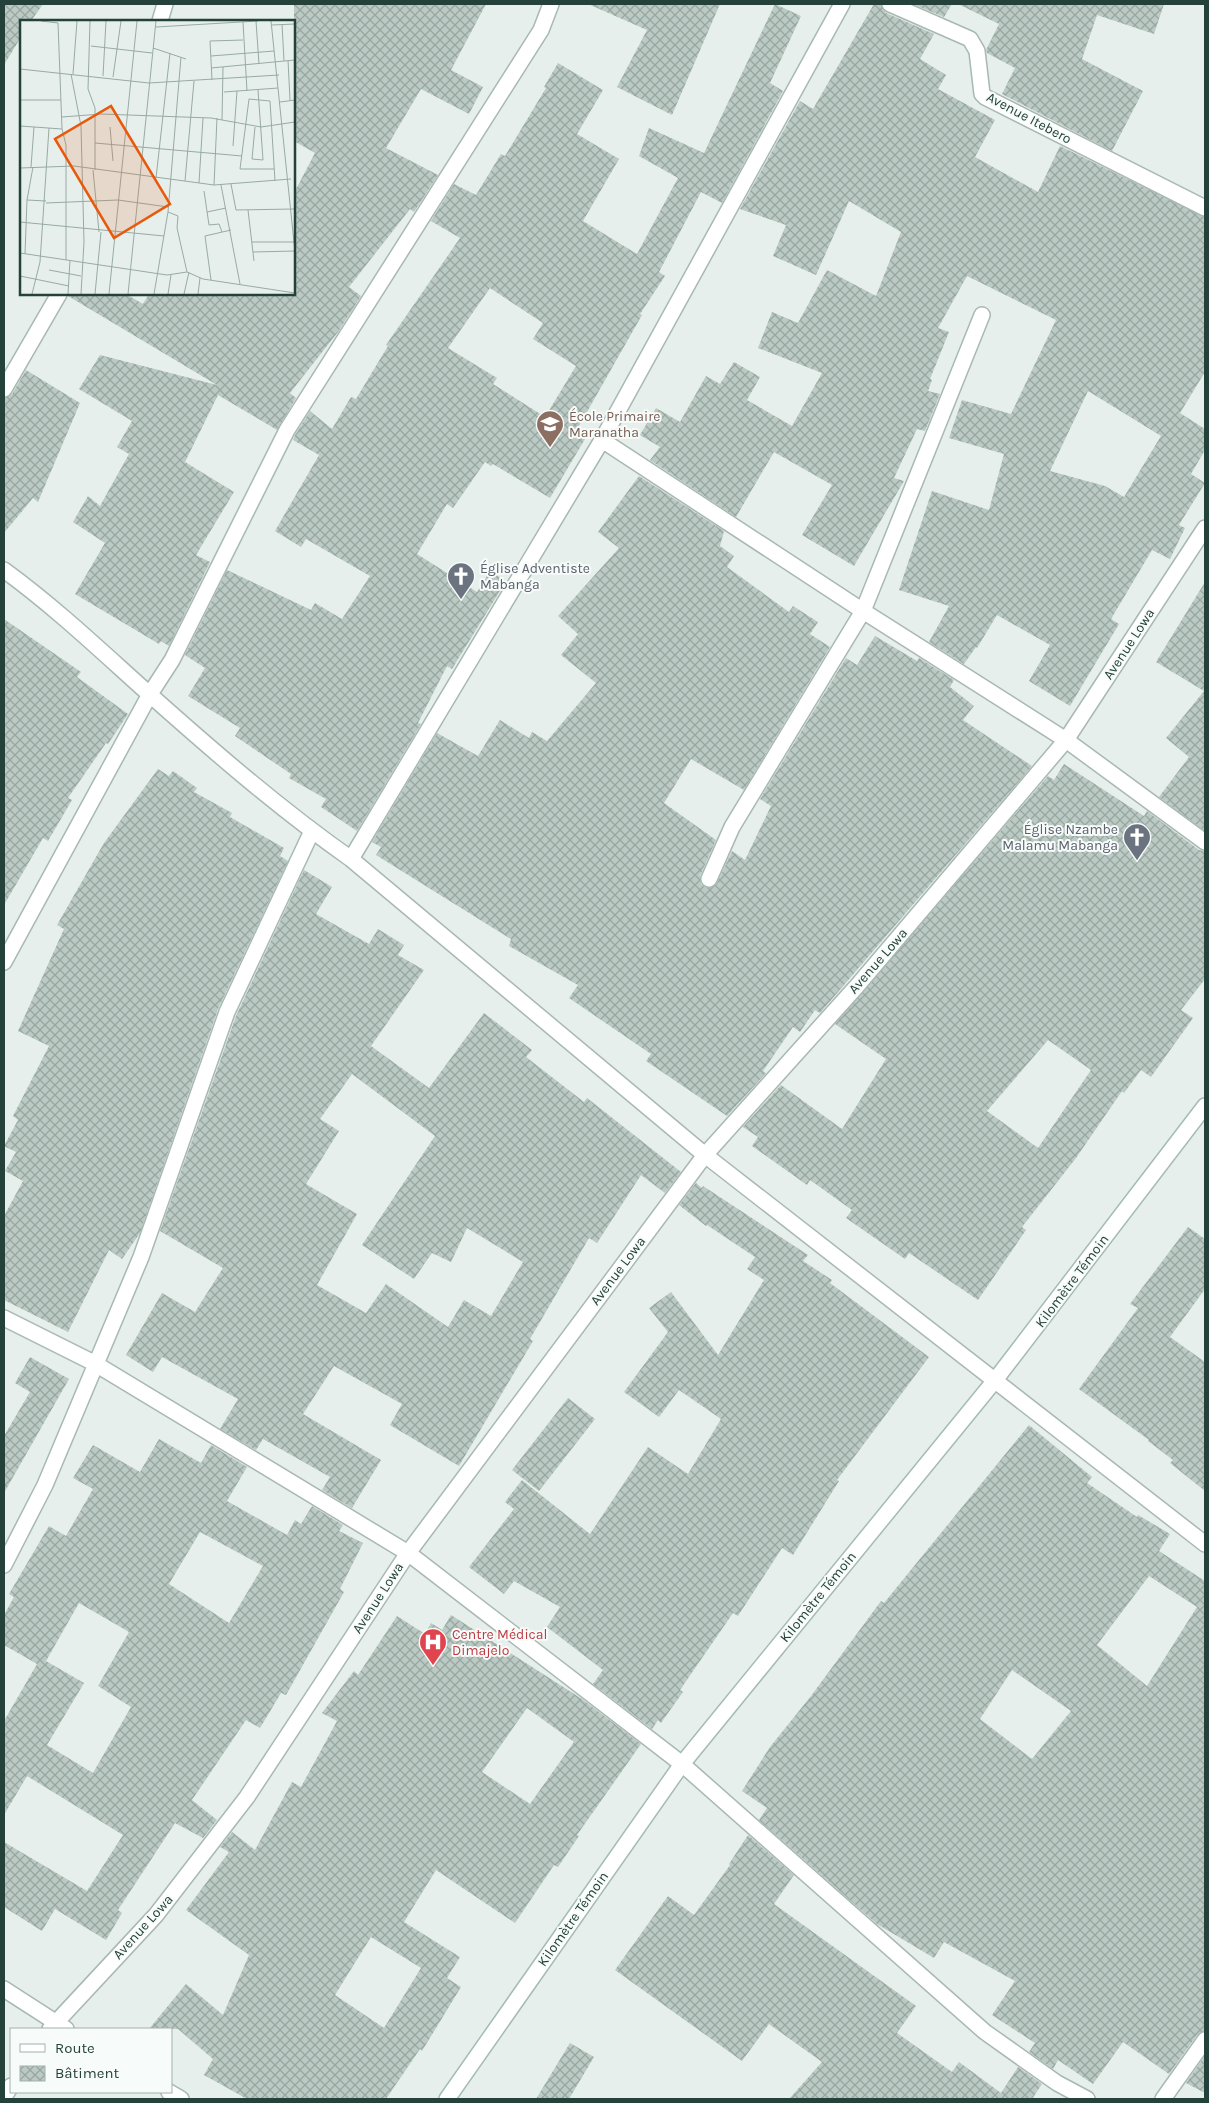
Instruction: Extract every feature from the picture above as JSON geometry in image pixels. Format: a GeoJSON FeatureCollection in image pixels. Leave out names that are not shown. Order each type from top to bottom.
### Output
{"type":"FeatureCollection","features":[{"type":"Feature","properties":{"kind":"street"},"geometry":{"type":"LineString","coordinates":[[160,20],[164,4]]}},
{"type":"Feature","properties":{"kind":"street"},"geometry":{"type":"LineString","coordinates":[[4,962],[150,694],[172,660],[287,430],[541,30],[551,4]]}},
{"type":"Feature","properties":{"kind":"street"},"geometry":{"type":"LineString","coordinates":[[351,859],[602,440],[842,4]]}},
{"type":"Feature","properties":{"kind":"street","name":"Avenue Itebero"},"geometry":{"type":"LineString","coordinates":[[890,4],[970,39],[977,51],[982,94],[985,97],[1205,208]]}},
{"type":"Feature","properties":{"kind":"street"},"geometry":{"type":"LineString","coordinates":[[4,389],[58,295]]}},
{"type":"Feature","properties":{"kind":"street"},"geometry":{"type":"LineString","coordinates":[[709,880],[732,827],[863,611],[982,315]]}},
{"type":"Feature","properties":{"kind":"street"},"geometry":{"type":"LineString","coordinates":[[602,440],[863,611],[1066,740],[1205,842]]}},
{"type":"Feature","properties":{"kind":"street","name":"Avenue Lowa"},"geometry":{"type":"LineString","coordinates":[[57,2027],[156,1915],[247,1798],[408,1553],[705,1155],[857,986],[1066,740],[1205,528]]}},
{"type":"Feature","properties":{"kind":"street"},"geometry":{"type":"LineString","coordinates":[[4,570],[48,602],[150,694],[312,831],[351,859],[705,1155],[1205,1544]]}},
{"type":"Feature","properties":{"kind":"street"},"geometry":{"type":"LineString","coordinates":[[4,1565],[45,1485],[94,1363],[141,1257],[218,1033],[312,831]]}},
{"type":"Feature","properties":{"kind":"street","name":"Kilomètre Témoin"},"geometry":{"type":"LineString","coordinates":[[447,2099],[682,1764],[996,1380],[1205,1106]]}},
{"type":"Feature","properties":{"kind":"street"},"geometry":{"type":"LineString","coordinates":[[4,1318],[94,1363],[408,1553],[682,1764],[985,2032],[1057,2083],[1087,2099]]}},
{"type":"Feature","properties":{"kind":"street"},"geometry":{"type":"LineString","coordinates":[[4,1989],[57,2027]]}},
{"type":"Feature","properties":{"kind":"street"},"geometry":{"type":"LineString","coordinates":[[1163,2099],[1205,2040]]}},
{"type":"Feature","properties":{"kind":"street"},"geometry":{"type":"LineString","coordinates":[[171,2093],[182,2099]]}},
{"type":"Feature","properties":{"kind":"building"},"geometry":{"type":"Polygon","coordinates":[[[8,4],[43,4],[32,20],[20,20],[20,39],[4,65],[4,6],[8,4]]]}},
{"type":"Feature","properties":{"kind":"building"},"geometry":{"type":"Polygon","coordinates":[[[294,4],[486,4],[451,70],[483,87],[469,114],[421,89],[386,148],[438,175],[414,212],[410,209],[349,287],[361,296],[338,332],[290,393],[296,398],[277,430],[218,395],[185,462],[234,492],[196,555],[210,562],[169,646],[161,641],[159,644],[75,594],[105,543],[73,522],[88,496],[100,506],[129,454],[117,447],[132,421],[79,389],[100,355],[217,385],[68,295],[128,295],[143,304],[148,295],[295,295],[295,191],[315,153],[295,142],[294,4]]]}},
{"type":"Feature","properties":{"kind":"building"},"geometry":{"type":"Polygon","coordinates":[[[588,4],[720,4],[672,115],[617,87],[647,30],[588,4]]]}},
{"type":"Feature","properties":{"kind":"building"},"geometry":{"type":"Polygon","coordinates":[[[775,4],[801,16],[770,83],[783,91],[722,203],[701,192],[659,272],[665,276],[640,314],[642,315],[575,433],[585,439],[550,498],[493,464],[491,466],[485,462],[453,508],[447,504],[417,554],[477,592],[490,571],[506,581],[452,669],[447,666],[418,723],[421,724],[357,831],[321,807],[326,799],[289,778],[291,774],[235,736],[240,728],[188,696],[205,668],[185,655],[227,570],[311,610],[315,603],[342,619],[370,576],[306,539],[301,547],[275,531],[319,455],[293,440],[295,435],[310,411],[332,429],[351,397],[356,399],[388,346],[386,345],[460,238],[431,221],[454,184],[476,195],[501,154],[505,156],[546,88],[544,87],[558,63],[603,90],[577,134],[619,159],[583,221],[637,254],[678,178],[639,156],[649,128],[704,153],[775,4]],[[490,288],[448,348],[497,378],[493,384],[545,417],[576,366],[533,339],[543,323],[490,288]]]}},
{"type":"Feature","properties":{"kind":"building"},"geometry":{"type":"Polygon","coordinates":[[[874,4],[881,4],[886,13],[934,34],[920,59],[946,75],[938,89],[995,120],[975,157],[1038,192],[1060,146],[1205,217],[1205,372],[1180,413],[1205,429],[1205,450],[1191,474],[1205,483],[1179,525],[1185,528],[1170,559],[1152,550],[1111,619],[1119,624],[1070,706],[1029,681],[1050,645],[997,615],[977,648],[964,664],[929,642],[949,606],[899,590],[932,491],[989,510],[1004,454],[949,438],[962,400],[1011,414],[1056,320],[967,276],[938,328],[949,332],[930,379],[932,380],[928,391],[940,394],[925,431],[917,429],[894,478],[904,481],[854,566],[802,535],[832,485],[774,452],[736,517],[650,460],[660,447],[640,435],[656,408],[680,422],[706,376],[720,384],[734,362],[760,377],[747,400],[792,426],[822,373],[758,348],[772,312],[798,323],[827,270],[876,296],[901,232],[849,201],[816,275],[773,256],[786,225],[740,209],[800,101],[813,109],[874,4]],[[1088,391],[1050,471],[1105,486],[1124,497],[1161,436],[1088,391]]]}},
{"type":"Feature","properties":{"kind":"building"},"geometry":{"type":"Polygon","coordinates":[[[913,4],[952,4],[944,17],[913,4]]]}},
{"type":"Feature","properties":{"kind":"building"},"geometry":{"type":"Polygon","coordinates":[[[958,4],[1164,4],[1154,34],[1097,15],[1082,59],[1143,91],[1112,151],[1002,94],[1015,68],[987,53],[986,50],[999,24],[958,4]]]}},
{"type":"Feature","properties":{"kind":"building"},"geometry":{"type":"Polygon","coordinates":[[[26,370],[80,403],[38,502],[33,498],[4,533],[4,398],[12,394],[26,370]]]}},
{"type":"Feature","properties":{"kind":"building"},"geometry":{"type":"Polygon","coordinates":[[[639,476],[724,531],[720,546],[734,556],[727,567],[789,612],[793,606],[818,622],[810,634],[830,647],[744,790],[691,759],[664,803],[716,840],[700,876],[701,884],[705,887],[710,888],[717,883],[732,851],[745,860],[771,806],[760,799],[846,658],[857,665],[875,636],[917,661],[919,658],[954,680],[950,687],[974,706],[963,720],[1032,766],[820,1013],[815,1010],[800,1032],[793,1027],[763,1071],[766,1073],[727,1116],[646,1061],[651,1054],[569,998],[578,985],[509,946],[511,939],[376,855],[381,847],[372,842],[437,733],[478,756],[500,720],[529,738],[532,732],[547,741],[596,683],[561,655],[578,634],[558,616],[619,548],[598,532],[639,476]]]}},
{"type":"Feature","properties":{"kind":"building"},"geometry":{"type":"Polygon","coordinates":[[[1205,582],[1205,831],[1159,797],[1189,757],[1166,738],[1204,691],[1156,662],[1205,582]]]}},
{"type":"Feature","properties":{"kind":"building"},"geometry":{"type":"Polygon","coordinates":[[[4,619],[81,672],[77,677],[128,714],[68,798],[72,800],[48,841],[43,838],[4,905],[4,619]]]}},
{"type":"Feature","properties":{"kind":"building"},"geometry":{"type":"Polygon","coordinates":[[[1064,764],[1144,816],[1147,811],[1199,850],[1205,851],[1205,979],[1181,1010],[1193,1018],[1151,1077],[1141,1070],[1124,1093],[1122,1091],[1076,1158],[1022,1227],[1026,1230],[978,1300],[909,1253],[905,1259],[846,1218],[852,1210],[810,1180],[807,1185],[752,1146],[758,1137],[743,1127],[781,1085],[842,1129],[886,1059],[835,1024],[1048,776],[1054,780],[1064,764]],[[1048,1040],[987,1111],[1038,1148],[1091,1070],[1048,1040]]]}},
{"type":"Feature","properties":{"kind":"building"},"geometry":{"type":"Polygon","coordinates":[[[158,769],[169,776],[173,771],[197,788],[194,792],[232,813],[230,817],[284,848],[280,856],[288,861],[218,1009],[140,1233],[122,1259],[109,1250],[68,1332],[4,1300],[4,1216],[23,1181],[5,1171],[16,1152],[4,1146],[18,1120],[13,1116],[49,1046],[18,1031],[64,929],[57,925],[104,843],[158,769]]]}},
{"type":"Feature","properties":{"kind":"building"},"geometry":{"type":"Polygon","coordinates":[[[304,870],[332,887],[316,914],[369,944],[378,929],[404,945],[398,955],[424,970],[371,1046],[429,1088],[484,1013],[532,1050],[526,1057],[584,1102],[587,1098],[681,1172],[665,1193],[641,1175],[597,1243],[589,1238],[530,1339],[533,1341],[459,1466],[390,1425],[402,1404],[334,1366],[303,1414],[381,1460],[352,1508],[322,1490],[330,1477],[263,1439],[256,1450],[220,1429],[238,1399],[162,1357],[153,1372],[126,1355],[162,1293],[195,1312],[223,1268],[160,1231],[236,1016],[304,870]],[[352,1074],[320,1119],[339,1131],[306,1184],[357,1214],[317,1285],[366,1313],[386,1284],[448,1327],[464,1300],[491,1316],[523,1262],[467,1228],[451,1262],[432,1253],[414,1279],[362,1245],[435,1136],[352,1074]]]}},
{"type":"Feature","properties":{"kind":"building"},"geometry":{"type":"Polygon","coordinates":[[[696,1183],[808,1255],[803,1261],[832,1280],[830,1283],[929,1357],[837,1480],[839,1481],[793,1555],[782,1548],[738,1616],[733,1613],[680,1690],[683,1692],[661,1723],[658,1720],[652,1729],[593,1684],[603,1670],[547,1627],[560,1607],[514,1581],[504,1594],[469,1567],[514,1509],[505,1502],[522,1480],[590,1534],[648,1447],[688,1474],[721,1419],[679,1390],[659,1417],[624,1392],[668,1332],[649,1308],[671,1292],[718,1355],[764,1280],[747,1269],[755,1257],[706,1226],[679,1205],[696,1183]]]}},
{"type":"Feature","properties":{"kind":"building"},"geometry":{"type":"Polygon","coordinates":[[[1188,1227],[1205,1239],[1205,1289],[1170,1337],[1205,1362],[1205,1491],[1170,1463],[1173,1460],[1149,1440],[1079,1389],[1138,1308],[1130,1304],[1188,1227]]]}},
{"type":"Feature","properties":{"kind":"building"},"geometry":{"type":"Polygon","coordinates":[[[30,1357],[69,1379],[4,1493],[4,1436],[30,1392],[15,1383],[30,1357]]]}},
{"type":"Feature","properties":{"kind":"building"},"geometry":{"type":"Polygon","coordinates":[[[568,1398],[595,1419],[539,1491],[512,1470],[568,1398]]]}},
{"type":"Feature","properties":{"kind":"building"},"geometry":{"type":"Polygon","coordinates":[[[1029,1425],[1092,1477],[1087,1483],[1137,1517],[1138,1515],[1170,1534],[1159,1551],[1205,1581],[1205,2031],[1197,2035],[1169,2074],[1123,2042],[1093,2084],[1058,2060],[1053,2069],[1029,2052],[1035,2043],[992,2015],[1015,1981],[944,1942],[934,1958],[877,1924],[759,1820],[767,1808],[742,1791],[770,1747],[811,1696],[881,1601],[884,1603],[1029,1425]],[[1149,1576],[1097,1645],[1147,1686],[1197,1607],[1149,1576]],[[1012,1670],[980,1719],[1032,1759],[1071,1711],[1012,1670]]]}},
{"type":"Feature","properties":{"kind":"building"},"geometry":{"type":"Polygon","coordinates":[[[159,1439],[201,1463],[211,1445],[247,1467],[227,1501],[287,1535],[295,1520],[301,1524],[312,1506],[343,1525],[339,1531],[363,1543],[340,1589],[344,1592],[286,1695],[281,1693],[260,1728],[246,1720],[192,1800],[217,1820],[203,1838],[175,1823],[118,1910],[122,1913],[106,1940],[55,1909],[42,1931],[4,1907],[4,1842],[87,1891],[123,1835],[27,1776],[4,1815],[4,1721],[37,1664],[4,1645],[4,1615],[14,1597],[9,1594],[49,1526],[66,1536],[93,1489],[73,1478],[93,1445],[140,1472],[159,1439]],[[200,1532],[169,1584],[229,1623],[263,1566],[200,1532]],[[79,1603],[46,1661],[84,1683],[47,1745],[93,1773],[131,1707],[98,1686],[129,1632],[79,1603]]]}},
{"type":"Feature","properties":{"kind":"building"},"geometry":{"type":"Polygon","coordinates":[[[451,1615],[582,1699],[641,1744],[577,1835],[579,1836],[558,1867],[554,1865],[515,1923],[436,1870],[404,1922],[460,1957],[447,1978],[461,1987],[422,2051],[420,2049],[386,2099],[247,2099],[204,2075],[213,2059],[178,2029],[150,2028],[186,1984],[223,2015],[249,1955],[186,1910],[229,1852],[220,1847],[232,1832],[255,1850],[292,1782],[301,1787],[337,1721],[322,1713],[354,1671],[358,1675],[397,1616],[425,1634],[431,1623],[442,1630],[451,1615]],[[527,1708],[482,1772],[530,1804],[574,1742],[527,1708]],[[371,1937],[335,1995],[384,2028],[421,1968],[371,1937]]]}},
{"type":"Feature","properties":{"kind":"building"},"geometry":{"type":"Polygon","coordinates":[[[748,1835],[794,1875],[774,1904],[916,2006],[897,2033],[952,2072],[959,2062],[1001,2093],[1018,2067],[1042,2084],[1032,2099],[789,2099],[822,2062],[769,2024],[742,2061],[615,1970],[668,1896],[694,1915],[730,1865],[748,1835]]]}},
{"type":"Feature","properties":{"kind":"building"},"geometry":{"type":"Polygon","coordinates":[[[570,2043],[594,2057],[569,2099],[536,2099],[570,2043]]]}},
{"type":"Feature","properties":{"kind":"building"},"geometry":{"type":"Polygon","coordinates":[[[1205,2056],[1205,2093],[1186,2083],[1205,2056]]]}},
{"type":"Feature","properties":{"kind":"place","name":"École Primaire Maranatha"},"geometry":{"type":"Point","coordinates":[550,448]}},
{"type":"Feature","properties":{"kind":"place","name":"Église Adventiste Mabanga"},"geometry":{"type":"Point","coordinates":[461,600]}},
{"type":"Feature","properties":{"kind":"place","name":"Église Nzambe Malamu Mabanga"},"geometry":{"type":"Point","coordinates":[1137,861]}},
{"type":"Feature","properties":{"kind":"place","name":"Centre Médical Dimajelo"},"geometry":{"type":"Point","coordinates":[433,1666]}}]}
